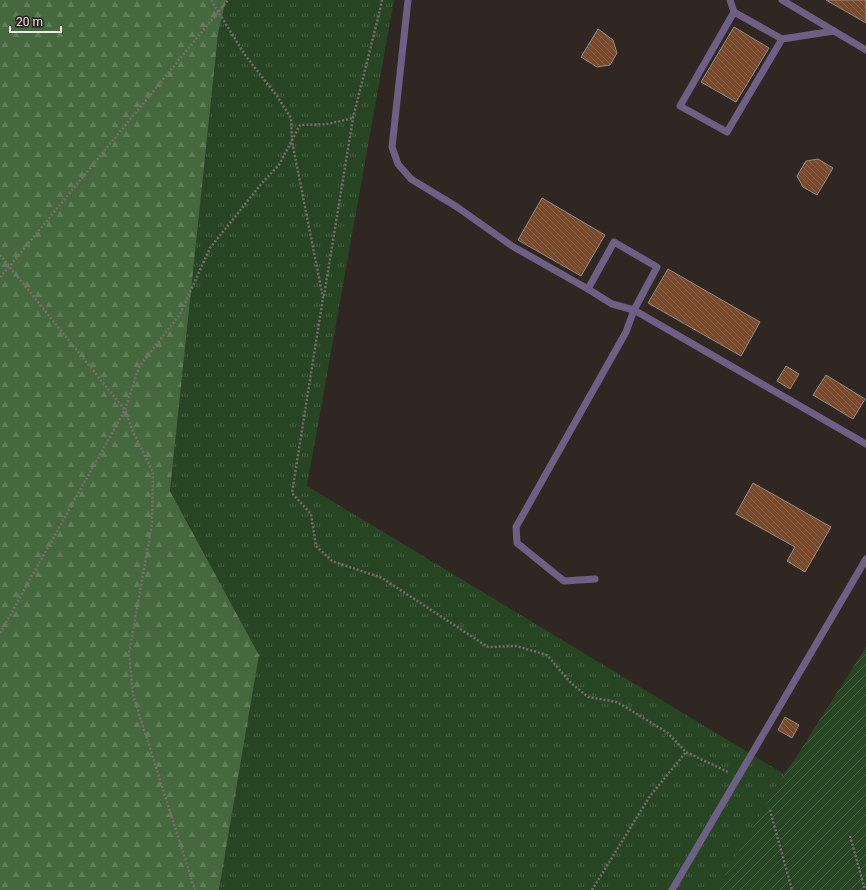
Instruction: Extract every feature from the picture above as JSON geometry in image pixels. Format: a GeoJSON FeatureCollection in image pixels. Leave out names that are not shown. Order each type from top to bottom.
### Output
{"type":"FeatureCollection","features":[{"type":"Feature","properties":{"kind":"lane"},"geometry":{"type":"LineString","coordinates":[[408,0],[392,147],[398,164],[411,179],[457,207],[512,246],[612,304],[634,310],[866,444]]}},
{"type":"Feature","properties":{"kind":"lane"},"geometry":{"type":"LineString","coordinates":[[730,0],[734,12],[782,39],[834,31]]}},
{"type":"Feature","properties":{"kind":"lane"},"geometry":{"type":"LineString","coordinates":[[782,0],[866,50]]}},
{"type":"Feature","properties":{"kind":"lane"},"geometry":{"type":"LineString","coordinates":[[734,12],[680,106],[727,132],[782,39]]}},
{"type":"Feature","properties":{"kind":"lane"},"geometry":{"type":"LineString","coordinates":[[588,289],[614,242],[657,267],[634,310],[626,332],[516,527],[516,543],[564,581],[595,579]]}},
{"type":"Feature","properties":{"kind":"lane"},"geometry":{"type":"LineString","coordinates":[[672,890],[866,559]]}},
{"type":"Feature","properties":{"kind":"path"},"geometry":{"type":"LineString","coordinates":[[211,0],[245,55],[277,96],[290,118],[292,141],[323,298]]}},
{"type":"Feature","properties":{"kind":"path"},"geometry":{"type":"LineString","coordinates":[[0,277],[228,0]]}},
{"type":"Feature","properties":{"kind":"path"},"geometry":{"type":"LineString","coordinates":[[382,0],[353,118],[292,493],[311,514],[316,546],[332,561],[382,578],[488,647],[516,646],[547,656],[571,683],[588,697],[617,702],[668,733],[686,752],[738,777]]}},
{"type":"Feature","properties":{"kind":"path"},"geometry":{"type":"LineString","coordinates":[[0,633],[125,410],[139,367],[180,314],[210,248],[262,183],[279,165],[300,124],[328,124],[353,118]]}},
{"type":"Feature","properties":{"kind":"path"},"geometry":{"type":"LineString","coordinates":[[0,255],[125,410],[133,432],[153,472],[152,524],[129,653],[132,695],[195,890]]}},
{"type":"Feature","properties":{"kind":"path"},"geometry":{"type":"LineString","coordinates":[[592,890],[650,796],[686,752]]}},
{"type":"Feature","properties":{"kind":"path"},"geometry":{"type":"LineString","coordinates":[[770,810],[792,890]]}},
{"type":"Feature","properties":{"kind":"path"},"geometry":{"type":"LineString","coordinates":[[850,836],[865,890]]}},
{"type":"Feature","properties":{"kind":"green space"},"geometry":{"type":"Polygon","coordinates":[[[0,0],[226,0],[218,34],[170,491],[259,655],[219,890],[0,890],[0,0]]]}},
{"type":"Feature","properties":{"kind":"green space"},"geometry":{"type":"Polygon","coordinates":[[[226,0],[394,0],[307,486],[784,774],[717,890],[219,890],[259,655],[170,491],[218,34],[226,0]]]}},
{"type":"Feature","properties":{"kind":"green space"},"geometry":{"type":"Polygon","coordinates":[[[866,647],[866,890],[716,890],[784,774],[866,647]]]}},
{"type":"Feature","properties":{"kind":"building"},"geometry":{"type":"Polygon","coordinates":[[[826,0],[866,0],[866,23],[826,0]]]}},
{"type":"Feature","properties":{"kind":"building"},"geometry":{"type":"Polygon","coordinates":[[[734,27],[769,48],[736,102],[701,82],[734,27]]]}},
{"type":"Feature","properties":{"kind":"building"},"geometry":{"type":"Polygon","coordinates":[[[598,29],[613,40],[617,53],[610,65],[597,67],[581,57],[598,29]]]}},
{"type":"Feature","properties":{"kind":"building"},"geometry":{"type":"Polygon","coordinates":[[[818,159],[833,168],[817,195],[803,187],[797,176],[806,161],[818,159]]]}},
{"type":"Feature","properties":{"kind":"building"},"geometry":{"type":"Polygon","coordinates":[[[542,198],[605,235],[581,276],[518,240],[542,198]]]}},
{"type":"Feature","properties":{"kind":"building"},"geometry":{"type":"Polygon","coordinates":[[[668,269],[760,322],[741,356],[648,303],[668,269]]]}},
{"type":"Feature","properties":{"kind":"building"},"geometry":{"type":"Polygon","coordinates":[[[786,366],[799,374],[790,389],[777,381],[786,366]]]}},
{"type":"Feature","properties":{"kind":"building"},"geometry":{"type":"Polygon","coordinates":[[[826,375],[865,399],[853,419],[813,395],[826,375]]]}},
{"type":"Feature","properties":{"kind":"building"},"geometry":{"type":"Polygon","coordinates":[[[753,483],[831,527],[805,572],[787,561],[795,547],[736,514],[753,483]]]}},
{"type":"Feature","properties":{"kind":"building"},"geometry":{"type":"Polygon","coordinates":[[[785,717],[799,725],[792,738],[778,730],[785,717]]]}}]}
